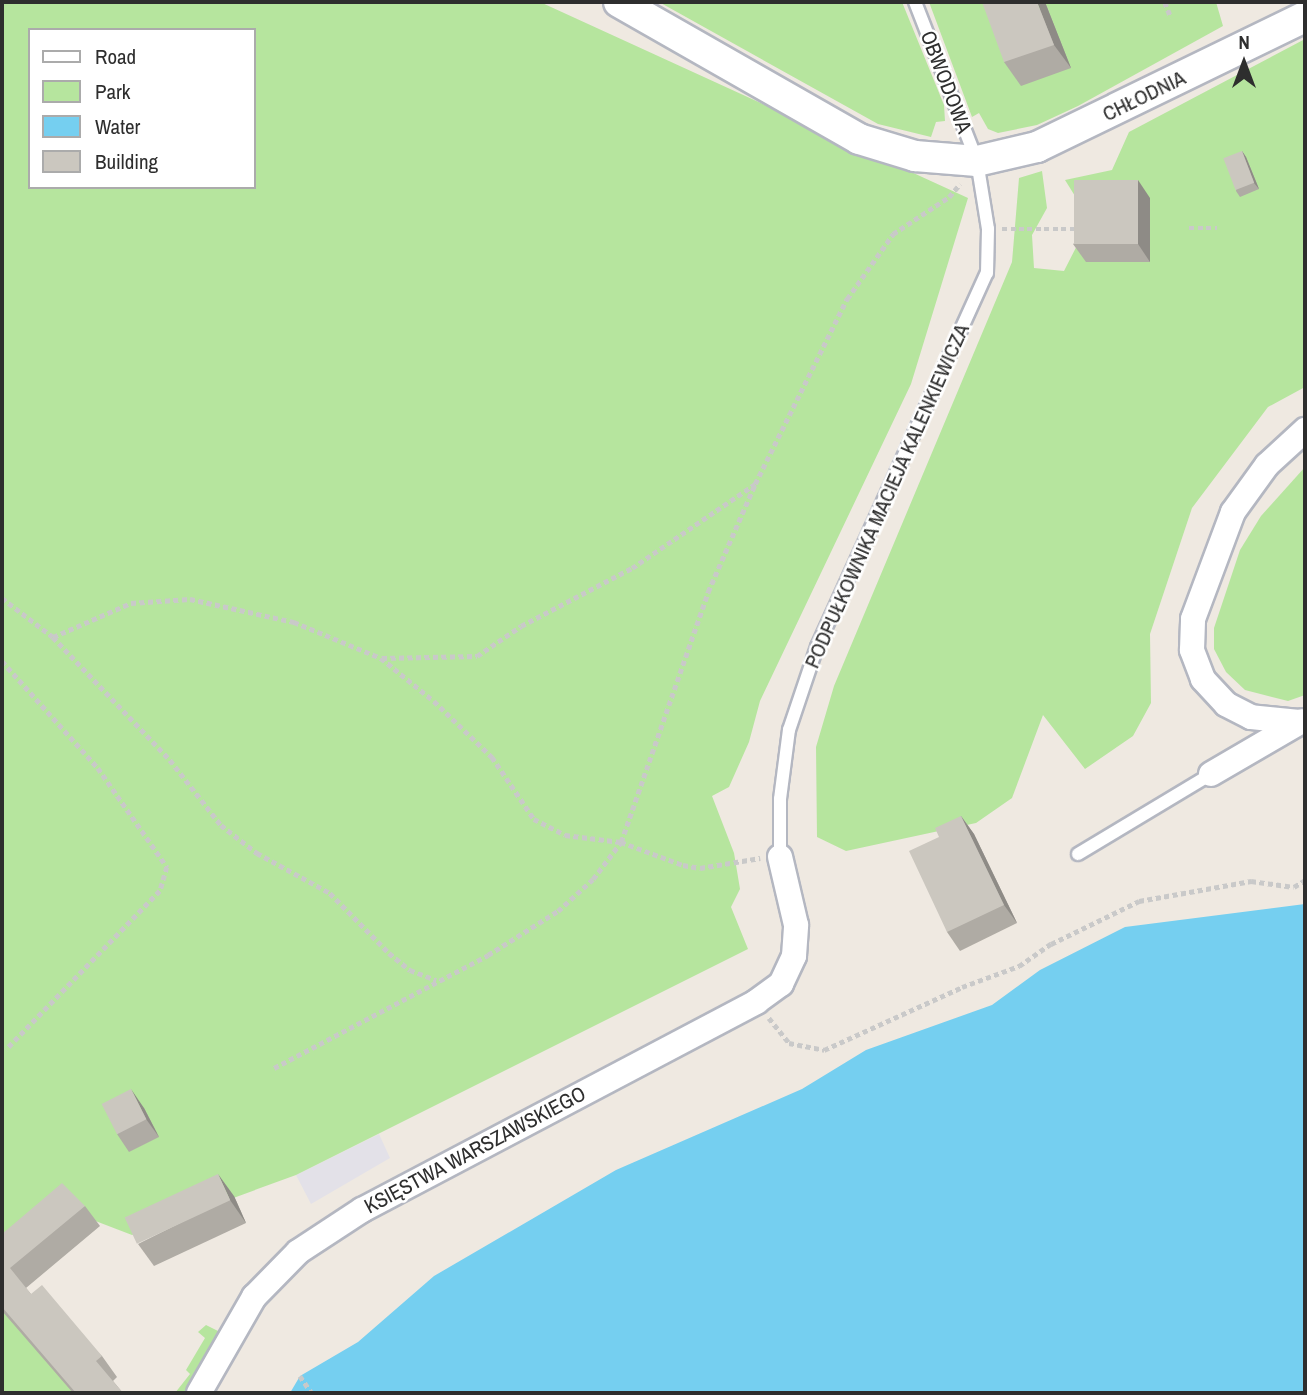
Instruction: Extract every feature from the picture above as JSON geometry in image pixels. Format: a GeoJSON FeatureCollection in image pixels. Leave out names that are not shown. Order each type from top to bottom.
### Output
{"type":"FeatureCollection","features":[{"type":"Feature","properties":{"kind":"street","name":"CHŁODNIA"},"geometry":{"type":"LineString","coordinates":[[619,2],[859,139],[969,171],[1037,147],[1305,16]]}},
{"type":"Feature","properties":{"kind":"street"},"geometry":{"type":"LineString","coordinates":[[1302,720],[1251,717],[1226,704],[1199,669],[1192,650],[1193,619],[1233,512],[1267,464],[1305,430]]}},
{"type":"Feature","properties":{"kind":"street"},"geometry":{"type":"LineString","coordinates":[[1211,774],[1302,720]]}},
{"type":"Feature","properties":{"kind":"street","name":"PODPUŁKOWNIKA MACIEJA KALENKIEWICZA"},"geometry":{"type":"LineString","coordinates":[[780,857],[796,925],[794,956]]}},
{"type":"Feature","properties":{"kind":"street","name":"KSIĘSTWA WARSZAWSKIEGO"},"geometry":{"type":"LineString","coordinates":[[199,1393],[254,1297],[298,1252],[362,1210],[756,1002],[781,984],[794,956]]}},
{"type":"Feature","properties":{"kind":"lane","name":"OBWODOWA"},"geometry":{"type":"LineString","coordinates":[[915,2],[969,171]]}},
{"type":"Feature","properties":{"kind":"lane","name":"PODPUŁKOWNIKA MACIEJA KALENKIEWICZA"},"geometry":{"type":"LineString","coordinates":[[780,857],[780,799],[793,718],[846,577],[987,273],[988,229],[969,171]]}},
{"type":"Feature","properties":{"kind":"lane"},"geometry":{"type":"LineString","coordinates":[[1078,854],[1211,774]]}},
{"type":"Feature","properties":{"kind":"path"},"geometry":{"type":"LineString","coordinates":[[1165,2],[1171,18]]}},
{"type":"Feature","properties":{"kind":"path"},"geometry":{"type":"LineString","coordinates":[[274,1068],[488,955],[558,911],[593,879],[621,842],[708,592],[755,484],[847,299],[893,234],[949,197],[969,171]]}},
{"type":"Feature","properties":{"kind":"path"},"geometry":{"type":"LineString","coordinates":[[988,229],[1086,229]]}},
{"type":"Feature","properties":{"kind":"path"},"geometry":{"type":"LineString","coordinates":[[1189,229],[1217,229]]}},
{"type":"Feature","properties":{"kind":"path"},"geometry":{"type":"LineString","coordinates":[[381,658],[477,656],[522,626],[632,568],[755,484]]}},
{"type":"Feature","properties":{"kind":"path"},"geometry":{"type":"LineString","coordinates":[[2,598],[53,637],[170,760],[221,825],[257,853],[330,893],[389,953],[410,970],[437,980]]}},
{"type":"Feature","properties":{"kind":"path"},"geometry":{"type":"LineString","coordinates":[[53,637],[131,603],[190,598],[294,622],[381,658],[492,757],[534,819],[565,835],[621,842],[700,868],[737,859]]}},
{"type":"Feature","properties":{"kind":"path"},"geometry":{"type":"LineString","coordinates":[[2,661],[98,768],[167,867],[160,891],[6,1050]]}},
{"type":"Feature","properties":{"kind":"path"},"geometry":{"type":"LineString","coordinates":[[756,1002],[789,1043],[824,1050],[962,986],[1019,966],[1051,944],[1139,901],[1251,881],[1294,887],[1305,880]]}},
{"type":"Feature","properties":{"kind":"path"},"geometry":{"type":"LineString","coordinates":[[300,1376],[312,1393]]}},
{"type":"Feature","properties":{"kind":"shaded area"},"geometry":{"type":"Polygon","coordinates":[[[379,1134],[390,1158],[311,1204],[296,1175],[379,1134]]]}},
{"type":"Feature","properties":{"kind":"green space"},"geometry":{"type":"Polygon","coordinates":[[[2,2],[540,2],[968,198],[911,384],[760,701],[749,742],[729,787],[712,796],[734,853],[740,889],[731,907],[748,949],[296,1175],[132,1235],[85,1217],[2,1298],[2,2]]]}},
{"type":"Feature","properties":{"kind":"green space"},"geometry":{"type":"Polygon","coordinates":[[[659,2],[902,2],[944,105],[945,121],[936,122],[931,137],[878,124],[659,2]]]}},
{"type":"Feature","properties":{"kind":"green space"},"geometry":{"type":"Polygon","coordinates":[[[929,2],[1216,2],[1223,26],[1078,106],[1037,125],[998,133],[988,129],[979,113],[972,117],[929,2]]]}},
{"type":"Feature","properties":{"kind":"green space"},"geometry":{"type":"Polygon","coordinates":[[[1305,39],[1305,387],[1268,407],[1192,508],[1150,634],[1151,703],[1133,736],[1085,769],[1043,715],[1012,798],[976,823],[846,851],[817,837],[816,747],[834,686],[1012,262],[1019,178],[1042,171],[1047,208],[1032,235],[1034,268],[1064,271],[1090,220],[1065,180],[1112,170],[1129,132],[1305,39]]]}},
{"type":"Feature","properties":{"kind":"green space"},"geometry":{"type":"Polygon","coordinates":[[[1305,467],[1305,695],[1288,701],[1245,690],[1226,672],[1214,649],[1214,628],[1240,550],[1261,516],[1305,467]]]}},
{"type":"Feature","properties":{"kind":"green space"},"geometry":{"type":"Polygon","coordinates":[[[2,1303],[77,1393],[2,1393],[2,1303]]]}},
{"type":"Feature","properties":{"kind":"green space"},"geometry":{"type":"Polygon","coordinates":[[[206,1325],[220,1332],[187,1393],[175,1393],[190,1374],[186,1370],[205,1338],[198,1332],[206,1325]]]}},
{"type":"Feature","properties":{"kind":"water"},"geometry":{"type":"Polygon","coordinates":[[[1305,904],[1305,1393],[290,1393],[300,1376],[358,1342],[434,1276],[616,1170],[802,1089],[866,1050],[992,1005],[1040,970],[1125,927],[1305,904]]]}},
{"type":"Feature","properties":{"kind":"building"},"geometry":{"type":"Polygon","coordinates":[[[982,2],[1037,2],[1054,45],[1004,62],[982,2]]]}},
{"type":"Feature","properties":{"kind":"building"},"geometry":{"type":"Polygon","coordinates":[[[1242,151],[1254,183],[1236,190],[1223,158],[1242,151]]]}},
{"type":"Feature","properties":{"kind":"building"},"geometry":{"type":"Polygon","coordinates":[[[1074,180],[1138,180],[1138,244],[1074,244],[1074,180]]]}},
{"type":"Feature","properties":{"kind":"building"},"geometry":{"type":"Polygon","coordinates":[[[961,816],[1004,905],[947,932],[909,851],[939,837],[935,828],[961,816]]]}},
{"type":"Feature","properties":{"kind":"building"},"geometry":{"type":"Polygon","coordinates":[[[131,1089],[146,1119],[117,1134],[102,1104],[131,1089]]]}},
{"type":"Feature","properties":{"kind":"building"},"geometry":{"type":"Polygon","coordinates":[[[218,1174],[230,1200],[137,1244],[125,1218],[218,1174]]]}},
{"type":"Feature","properties":{"kind":"building"},"geometry":{"type":"Polygon","coordinates":[[[62,1183],[85,1206],[10,1268],[31,1294],[42,1285],[102,1356],[96,1361],[123,1393],[76,1393],[2,1307],[2,1234],[62,1183]]]}}]}
